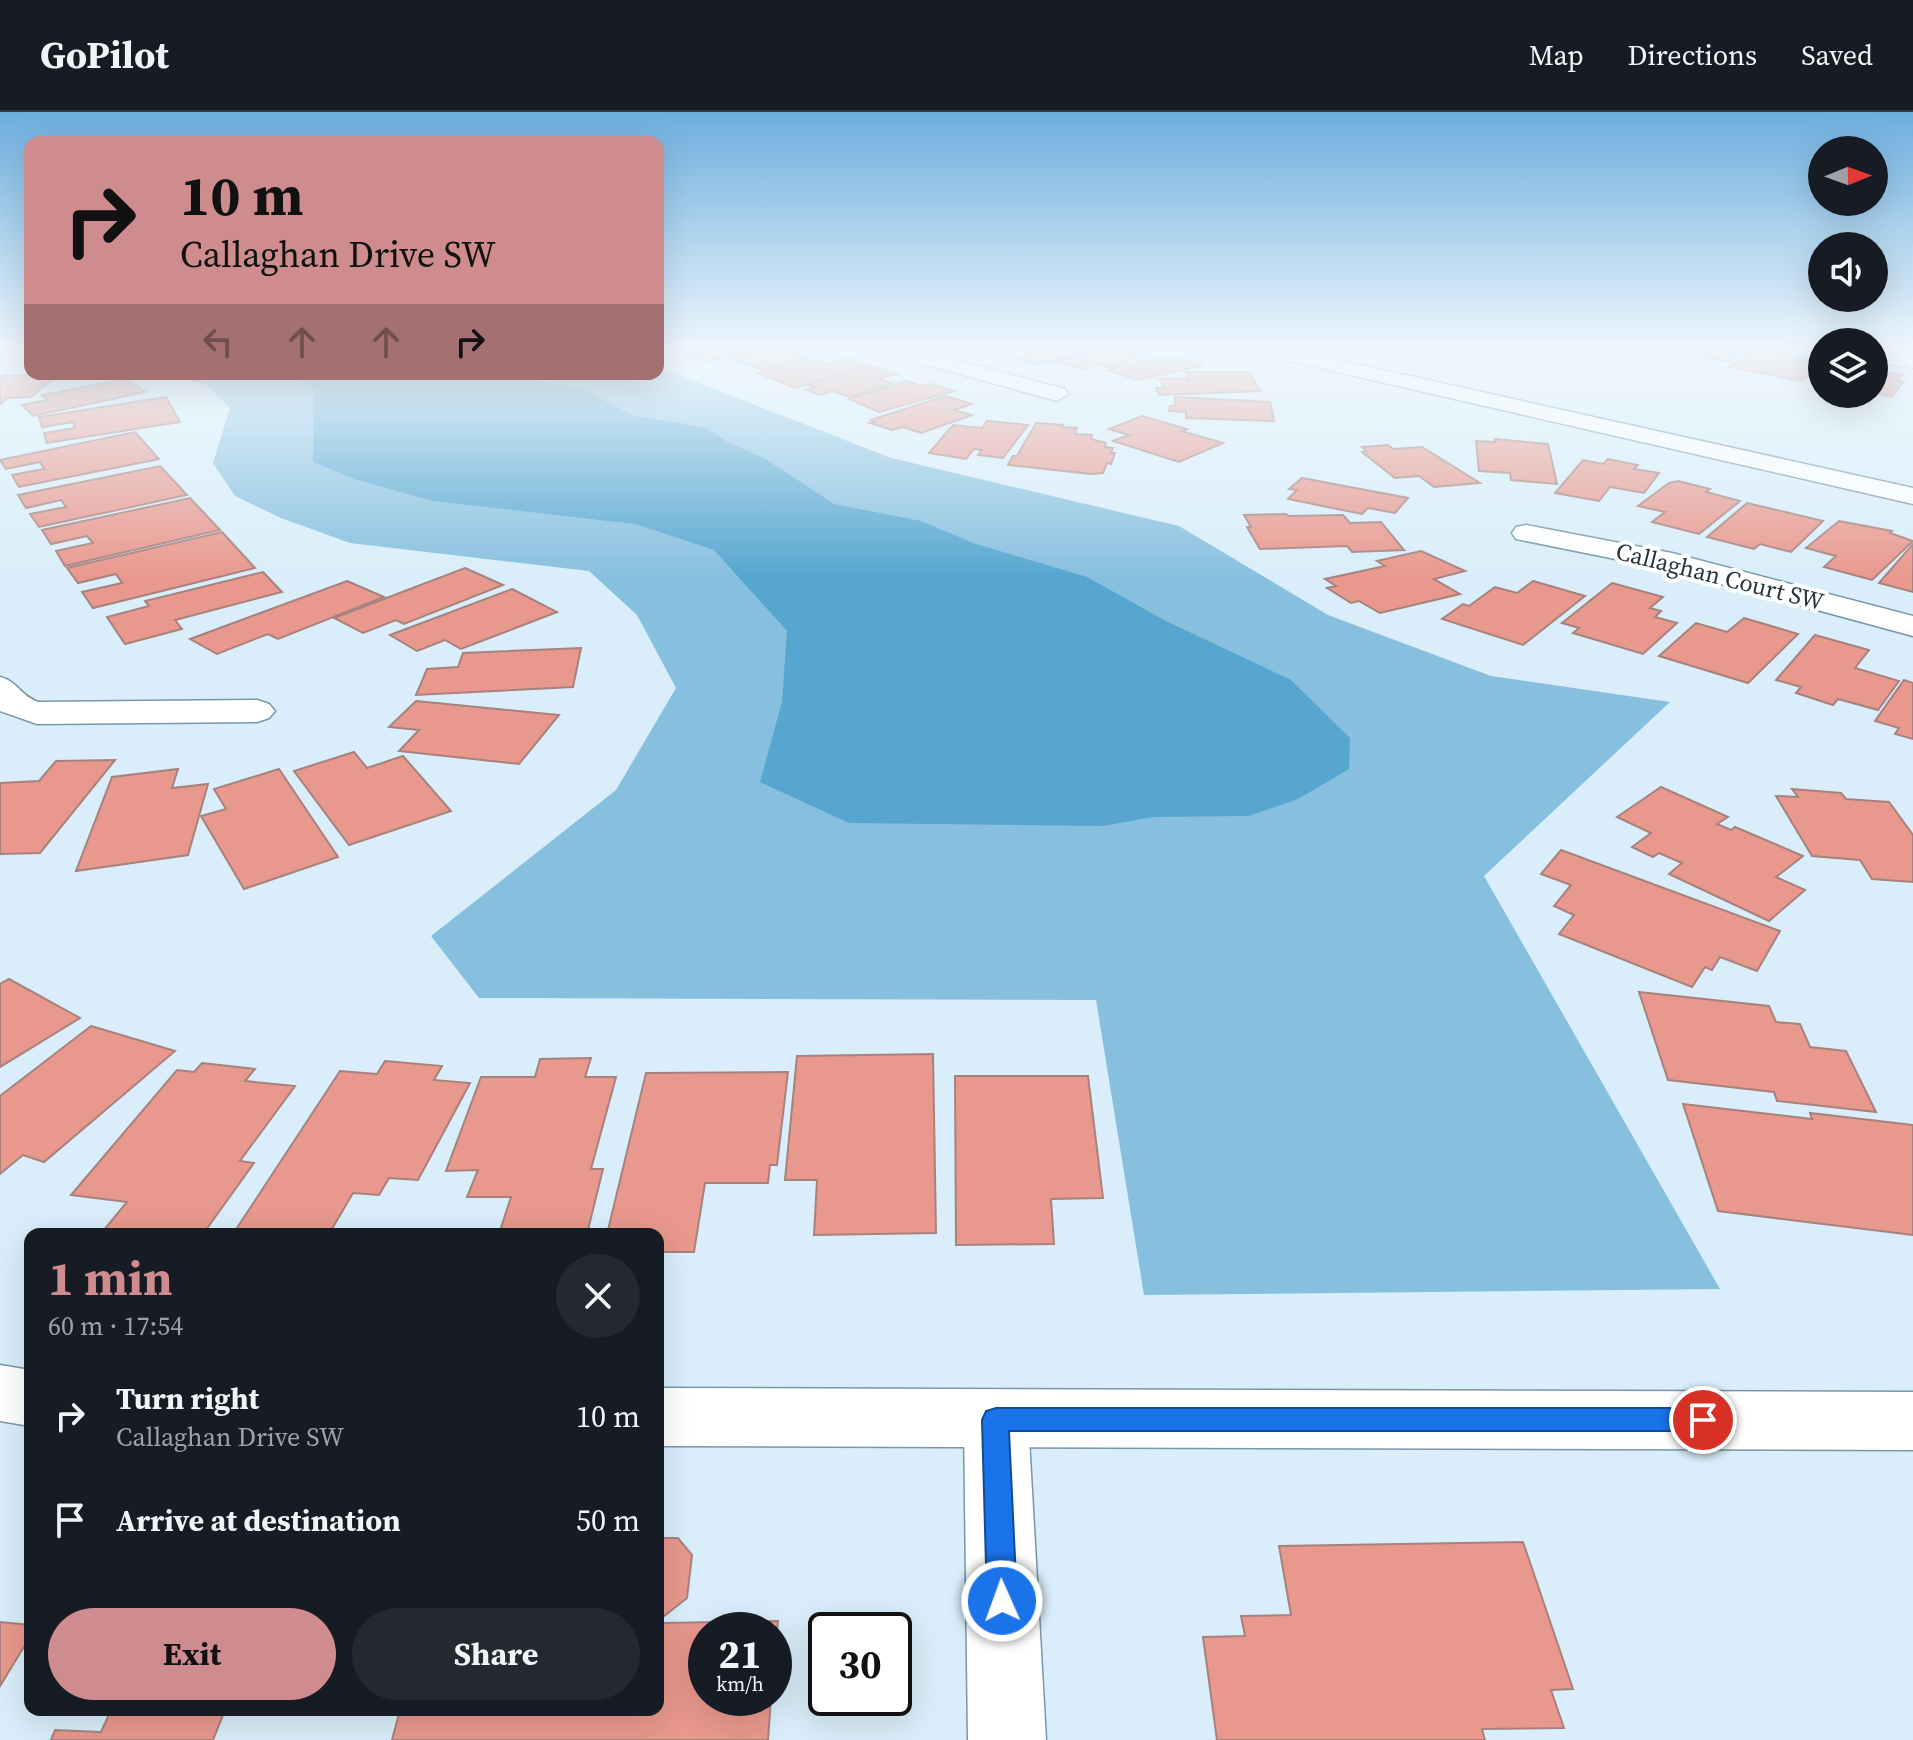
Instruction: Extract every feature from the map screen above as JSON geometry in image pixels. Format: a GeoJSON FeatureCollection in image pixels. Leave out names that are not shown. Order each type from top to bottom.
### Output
{"type":"FeatureCollection","features":[{"type":"Feature","properties":{"kind":"street"},"geometry":{"type":"LineString","coordinates":[[1603,426],[1913,496]]}},
{"type":"Feature","properties":{"kind":"street"},"geometry":{"type":"LineString","coordinates":[[1698,426],[1913,473]]}},
{"type":"Feature","properties":{"kind":"street","name":"Callaghan Court SW"},"geometry":{"type":"LineString","coordinates":[[1526,533],[1602,545],[1674,562],[1913,626]]}},
{"type":"Feature","properties":{"kind":"street"},"geometry":{"type":"LineString","coordinates":[[2,696],[18,709],[37,713],[257,711]]}},
{"type":"Feature","properties":{"kind":"street"},"geometry":{"type":"LineString","coordinates":[[0,1393],[24,1397]]}},
{"type":"Feature","properties":{"kind":"street"},"geometry":{"type":"LineString","coordinates":[[664,1417],[1913,1421]]}},
{"type":"Feature","properties":{"kind":"street"},"geometry":{"type":"LineString","coordinates":[[996,1420],[1007,1740]]}},
{"type":"Feature","properties":{"kind":"shaded area"},"geometry":{"type":"Polygon","coordinates":[[[224,426],[809,426],[891,458],[1179,526],[1328,615],[1491,676],[1670,702],[1484,876],[1720,1289],[1144,1295],[1096,1000],[479,998],[431,936],[616,790],[676,688],[637,615],[589,571],[350,543],[281,518],[235,496],[213,463],[224,426]]]}},
{"type":"Feature","properties":{"kind":"shaded area"},"geometry":{"type":"Polygon","coordinates":[[[313,426],[706,428],[729,443],[764,458],[834,504],[921,521],[973,543],[1087,577],[1166,621],[1291,680],[1350,738],[1349,769],[1298,799],[1249,816],[1153,817],[1103,826],[849,823],[760,782],[782,702],[787,631],[714,550],[635,524],[433,501],[354,479],[313,462],[313,426]]]}},
{"type":"Feature","properties":{"kind":"building"},"geometry":{"type":"Polygon","coordinates":[[[155,426],[47,443],[44,433],[75,428],[155,426]]]}},
{"type":"Feature","properties":{"kind":"building"},"geometry":{"type":"Polygon","coordinates":[[[879,426],[941,426],[921,433],[903,427],[892,430],[879,426]]]}},
{"type":"Feature","properties":{"kind":"building"},"geometry":{"type":"Polygon","coordinates":[[[952,426],[1027,426],[1003,458],[978,455],[982,450],[974,449],[966,459],[929,453],[952,426]]]}},
{"type":"Feature","properties":{"kind":"building"},"geometry":{"type":"Polygon","coordinates":[[[1034,426],[1077,428],[1075,434],[1092,435],[1091,439],[1106,443],[1105,447],[1113,448],[1111,453],[1115,453],[1103,473],[1091,474],[1008,465],[1013,456],[1017,456],[1034,426]]]}},
{"type":"Feature","properties":{"kind":"building"},"geometry":{"type":"Polygon","coordinates":[[[1117,426],[1177,426],[1187,429],[1181,431],[1223,443],[1179,462],[1113,441],[1129,435],[1109,429],[1117,426]]]}},
{"type":"Feature","properties":{"kind":"building"},"geometry":{"type":"Polygon","coordinates":[[[135,432],[159,459],[19,487],[12,475],[44,469],[40,462],[6,469],[0,460],[135,432]]]}},
{"type":"Feature","properties":{"kind":"building"},"geometry":{"type":"Polygon","coordinates":[[[1495,439],[1548,444],[1557,484],[1511,480],[1510,473],[1479,471],[1476,441],[1495,442],[1495,439]]]}},
{"type":"Feature","properties":{"kind":"building"},"geometry":{"type":"Polygon","coordinates":[[[1388,445],[1393,449],[1422,447],[1480,483],[1434,487],[1419,476],[1395,478],[1362,452],[1367,451],[1362,447],[1388,445]]]}},
{"type":"Feature","properties":{"kind":"building"},"geometry":{"type":"Polygon","coordinates":[[[1608,459],[1638,465],[1634,469],[1659,473],[1644,493],[1610,487],[1599,501],[1555,493],[1583,460],[1603,464],[1608,459]]]}},
{"type":"Feature","properties":{"kind":"building"},"geometry":{"type":"Polygon","coordinates":[[[160,466],[187,495],[39,527],[30,514],[66,507],[61,500],[26,508],[18,495],[160,466]]]}},
{"type":"Feature","properties":{"kind":"building"},"geometry":{"type":"Polygon","coordinates":[[[1302,478],[1408,498],[1395,513],[1368,508],[1362,514],[1288,499],[1297,490],[1289,489],[1302,478]]]}},
{"type":"Feature","properties":{"kind":"building"},"geometry":{"type":"Polygon","coordinates":[[[1678,481],[1740,501],[1699,534],[1652,522],[1665,512],[1638,506],[1669,483],[1678,481]]]}},
{"type":"Feature","properties":{"kind":"building"},"geometry":{"type":"Polygon","coordinates":[[[190,498],[220,530],[65,566],[56,551],[93,543],[87,536],[51,544],[42,530],[190,498]]]}},
{"type":"Feature","properties":{"kind":"building"},"geometry":{"type":"Polygon","coordinates":[[[1747,503],[1823,521],[1791,552],[1760,544],[1754,549],[1707,537],[1747,503]]]}},
{"type":"Feature","properties":{"kind":"building"},"geometry":{"type":"Polygon","coordinates":[[[1244,515],[1343,515],[1350,523],[1381,522],[1404,550],[1352,552],[1347,546],[1260,549],[1244,515]]]}},
{"type":"Feature","properties":{"kind":"building"},"geometry":{"type":"Polygon","coordinates":[[[1839,521],[1892,531],[1890,533],[1913,541],[1872,580],[1824,567],[1836,556],[1806,548],[1839,521]]]}},
{"type":"Feature","properties":{"kind":"building"},"geometry":{"type":"Polygon","coordinates":[[[222,532],[255,568],[93,608],[82,592],[122,583],[116,574],[78,583],[67,568],[222,532]]]}},
{"type":"Feature","properties":{"kind":"building"},"geometry":{"type":"Polygon","coordinates":[[[1913,544],[1913,592],[1879,583],[1913,544]]]}},
{"type":"Feature","properties":{"kind":"building"},"geometry":{"type":"Polygon","coordinates":[[[1421,551],[1465,571],[1434,579],[1460,594],[1380,613],[1359,601],[1351,603],[1327,588],[1336,586],[1325,579],[1385,566],[1377,561],[1421,551]]]}},
{"type":"Feature","properties":{"kind":"building"},"geometry":{"type":"Polygon","coordinates":[[[465,568],[503,585],[404,624],[396,620],[363,633],[334,618],[465,568]]]}},
{"type":"Feature","properties":{"kind":"building"},"geometry":{"type":"Polygon","coordinates":[[[263,572],[282,592],[175,620],[182,629],[125,644],[107,617],[149,606],[145,601],[263,572]]]}},
{"type":"Feature","properties":{"kind":"building"},"geometry":{"type":"Polygon","coordinates":[[[347,581],[384,597],[278,639],[268,634],[217,654],[190,639],[347,581]]]}},
{"type":"Feature","properties":{"kind":"building"},"geometry":{"type":"Polygon","coordinates":[[[1533,581],[1585,596],[1523,645],[1442,619],[1463,604],[1469,606],[1495,587],[1517,593],[1533,581]]]}},
{"type":"Feature","properties":{"kind":"building"},"geometry":{"type":"Polygon","coordinates":[[[1612,583],[1663,597],[1650,608],[1661,611],[1655,617],[1677,623],[1643,654],[1573,633],[1579,628],[1562,623],[1612,583]]]}},
{"type":"Feature","properties":{"kind":"building"},"geometry":{"type":"Polygon","coordinates":[[[512,589],[557,612],[461,649],[445,640],[417,651],[390,635],[512,589]]]}},
{"type":"Feature","properties":{"kind":"building"},"geometry":{"type":"Polygon","coordinates":[[[1744,618],[1798,634],[1748,683],[1659,656],[1696,623],[1727,632],[1744,618]]]}},
{"type":"Feature","properties":{"kind":"building"},"geometry":{"type":"Polygon","coordinates":[[[1815,635],[1869,650],[1855,668],[1899,681],[1878,710],[1838,699],[1833,705],[1796,693],[1801,687],[1776,680],[1815,635]]]}},
{"type":"Feature","properties":{"kind":"building"},"geometry":{"type":"Polygon","coordinates":[[[581,648],[573,687],[416,695],[427,669],[458,667],[463,653],[581,648]]]}},
{"type":"Feature","properties":{"kind":"building"},"geometry":{"type":"Polygon","coordinates":[[[1904,680],[1913,683],[1913,739],[1895,734],[1899,728],[1875,721],[1904,680]]]}},
{"type":"Feature","properties":{"kind":"building"},"geometry":{"type":"Polygon","coordinates":[[[416,701],[559,715],[519,764],[399,751],[419,730],[389,727],[416,701]]]}},
{"type":"Feature","properties":{"kind":"building"},"geometry":{"type":"Polygon","coordinates":[[[354,752],[367,768],[403,756],[451,811],[349,845],[294,771],[354,752]]]}},
{"type":"Feature","properties":{"kind":"building"},"geometry":{"type":"Polygon","coordinates":[[[115,760],[40,853],[0,854],[0,783],[39,781],[56,761],[115,760]]]}},
{"type":"Feature","properties":{"kind":"building"},"geometry":{"type":"Polygon","coordinates":[[[178,769],[172,788],[208,784],[188,855],[76,871],[112,777],[178,769]]]}},
{"type":"Feature","properties":{"kind":"building"},"geometry":{"type":"Polygon","coordinates":[[[279,769],[338,857],[244,889],[201,816],[226,809],[214,789],[279,769]]]}},
{"type":"Feature","properties":{"kind":"building"},"geometry":{"type":"Polygon","coordinates":[[[1661,787],[1728,817],[1717,824],[1731,830],[1735,827],[1803,856],[1776,877],[1805,890],[1769,921],[1669,874],[1682,863],[1659,853],[1653,857],[1632,847],[1651,833],[1617,817],[1661,787]]]}},
{"type":"Feature","properties":{"kind":"building"},"geometry":{"type":"Polygon","coordinates":[[[1792,789],[1841,793],[1846,799],[1889,802],[1913,835],[1913,882],[1872,879],[1860,860],[1812,856],[1776,796],[1798,797],[1792,789]]]}},
{"type":"Feature","properties":{"kind":"building"},"geometry":{"type":"Polygon","coordinates":[[[1561,850],[1780,931],[1757,971],[1720,957],[1712,970],[1705,967],[1692,987],[1559,934],[1574,915],[1554,906],[1571,885],[1541,874],[1561,850]]]}},
{"type":"Feature","properties":{"kind":"building"},"geometry":{"type":"Polygon","coordinates":[[[9,979],[80,1018],[0,1067],[0,984],[9,979]]]}},
{"type":"Feature","properties":{"kind":"building"},"geometry":{"type":"Polygon","coordinates":[[[1639,992],[1769,1006],[1776,1022],[1800,1024],[1810,1047],[1846,1051],[1876,1112],[1777,1101],[1774,1092],[1668,1080],[1639,992]]]}},
{"type":"Feature","properties":{"kind":"building"},"geometry":{"type":"Polygon","coordinates":[[[91,1026],[175,1051],[44,1162],[23,1155],[0,1174],[0,1096],[91,1026]]]}},
{"type":"Feature","properties":{"kind":"building"},"geometry":{"type":"Polygon","coordinates":[[[933,1054],[936,1233],[814,1235],[817,1180],[785,1180],[797,1056],[933,1054]]]}},
{"type":"Feature","properties":{"kind":"building"},"geometry":{"type":"Polygon","coordinates":[[[591,1058],[585,1077],[616,1077],[591,1169],[603,1169],[588,1228],[501,1228],[511,1197],[467,1197],[478,1170],[446,1171],[481,1077],[535,1077],[540,1059],[591,1058]]]}},
{"type":"Feature","properties":{"kind":"building"},"geometry":{"type":"Polygon","coordinates":[[[385,1061],[442,1066],[434,1080],[470,1083],[418,1180],[389,1178],[379,1195],[353,1193],[333,1228],[237,1228],[340,1071],[377,1074],[385,1061]]]}},
{"type":"Feature","properties":{"kind":"building"},"geometry":{"type":"Polygon","coordinates":[[[202,1063],[255,1069],[245,1081],[295,1086],[240,1161],[254,1163],[207,1228],[105,1228],[127,1202],[71,1195],[177,1070],[194,1072],[202,1063]]]}},
{"type":"Feature","properties":{"kind":"building"},"geometry":{"type":"Polygon","coordinates":[[[788,1072],[777,1165],[770,1165],[768,1183],[705,1183],[694,1252],[664,1252],[664,1228],[608,1228],[646,1073],[788,1072]]]}},
{"type":"Feature","properties":{"kind":"building"},"geometry":{"type":"Polygon","coordinates":[[[955,1076],[1088,1076],[1103,1198],[1051,1199],[1054,1244],[956,1245],[955,1076]]]}},
{"type":"Feature","properties":{"kind":"building"},"geometry":{"type":"Polygon","coordinates":[[[1683,1104],[1812,1119],[1810,1113],[1913,1125],[1913,1235],[1718,1211],[1683,1104]]]}},
{"type":"Feature","properties":{"kind":"building"},"geometry":{"type":"Polygon","coordinates":[[[664,1538],[678,1538],[692,1555],[687,1598],[664,1616],[664,1538]]]}},
{"type":"Feature","properties":{"kind":"building"},"geometry":{"type":"Polygon","coordinates":[[[1523,1542],[1573,1689],[1551,1690],[1564,1728],[1482,1729],[1485,1740],[1217,1740],[1203,1637],[1245,1636],[1241,1616],[1291,1615],[1279,1546],[1523,1542]]]}},
{"type":"Feature","properties":{"kind":"building"},"geometry":{"type":"Polygon","coordinates":[[[0,1622],[24,1624],[24,1647],[0,1686],[0,1622]]]}},
{"type":"Feature","properties":{"kind":"building"},"geometry":{"type":"Polygon","coordinates":[[[664,1623],[688,1623],[688,1716],[770,1716],[768,1740],[392,1740],[398,1716],[664,1716],[664,1623]]]}},
{"type":"Feature","properties":{"kind":"building"},"geometry":{"type":"Polygon","coordinates":[[[108,1716],[223,1716],[213,1740],[51,1740],[55,1730],[101,1732],[108,1716]]]}},
{"type":"Feature","properties":{"kind":"route"},"geometry":{"type":"LineString","coordinates":[[1002,1601],[996,1420],[1703,1420]]}}]}
